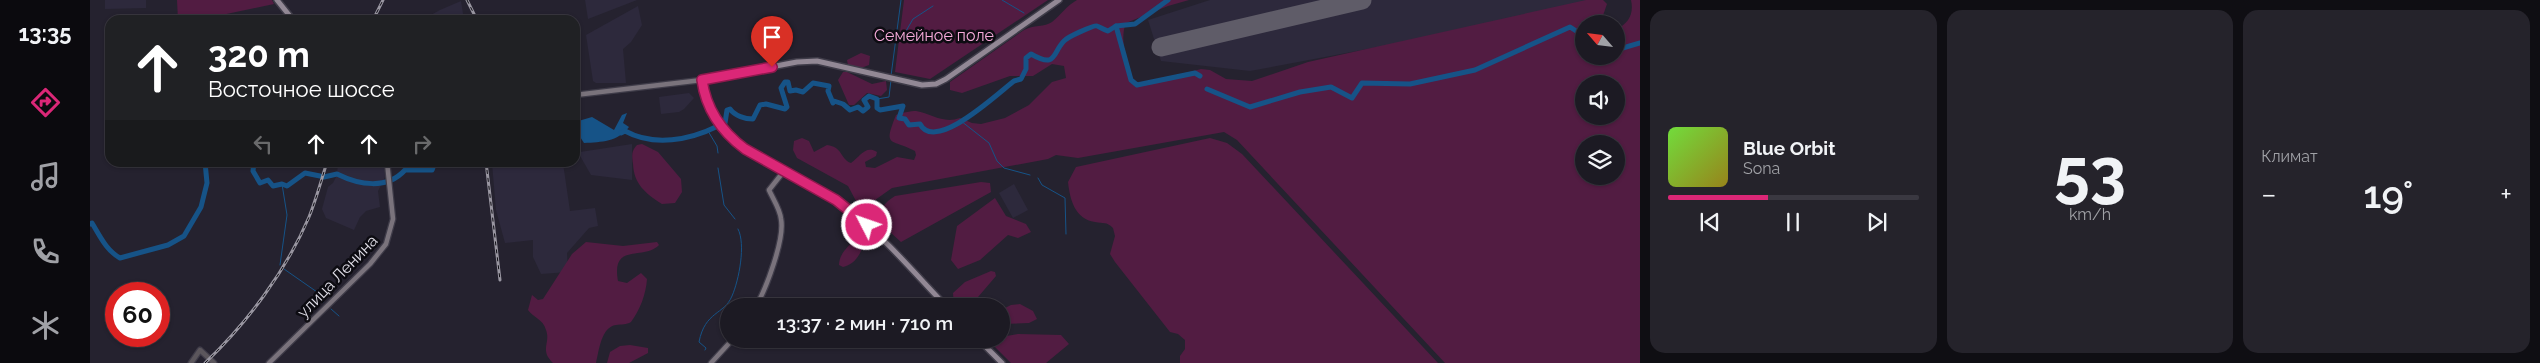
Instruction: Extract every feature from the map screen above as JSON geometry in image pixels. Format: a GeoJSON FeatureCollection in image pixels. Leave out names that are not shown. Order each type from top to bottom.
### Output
{"type":"FeatureCollection","features":[{"type":"Feature","properties":{"kind":"main road"},"geometry":{"type":"LineString","coordinates":[[277,0],[289,15]]}},
{"type":"Feature","properties":{"kind":"main road"},"geometry":{"type":"LineString","coordinates":[[580,94],[702,80],[797,62],[817,61],[922,85],[936,84],[946,79],[1059,0]]}},
{"type":"Feature","properties":{"kind":"main road"},"geometry":{"type":"LineString","coordinates":[[702,80],[706,98],[713,114],[722,128],[738,144],[836,200],[858,217],[938,298]]}},
{"type":"Feature","properties":{"kind":"main road","name":"улица Ленина"},"geometry":{"type":"LineString","coordinates":[[269,363],[380,253],[391,234],[393,219],[388,167]]}},
{"type":"Feature","properties":{"kind":"main road"},"geometry":{"type":"LineString","coordinates":[[759,298],[768,276],[782,228],[779,212],[769,190],[784,171]]}},
{"type":"Feature","properties":{"kind":"main road"},"geometry":{"type":"LineString","coordinates":[[711,363],[725,348]]}},
{"type":"Feature","properties":{"kind":"main road"},"geometry":{"type":"LineString","coordinates":[[987,348],[1002,363]]}},
{"type":"Feature","properties":{"kind":"street"},"geometry":{"type":"LineString","coordinates":[[191,363],[200,350],[214,363]]}},
{"type":"Feature","properties":{"kind":"shaded area"},"geometry":{"type":"Polygon","coordinates":[[[105,0],[146,0],[146,8],[105,9],[105,0]]]}},
{"type":"Feature","properties":{"kind":"shaded area"},"geometry":{"type":"Polygon","coordinates":[[[585,0],[637,0],[588,19],[585,0]]]}},
{"type":"Feature","properties":{"kind":"shaded area"},"geometry":{"type":"Polygon","coordinates":[[[1210,0],[1595,0],[1389,45],[1250,71],[1161,61],[1148,20],[1210,0]]]}},
{"type":"Feature","properties":{"kind":"shaded area"},"geometry":{"type":"Polygon","coordinates":[[[461,1],[463,15],[431,15],[461,1]]]}},
{"type":"Feature","properties":{"kind":"shaded area"},"geometry":{"type":"Polygon","coordinates":[[[638,6],[642,25],[631,42],[623,49],[626,83],[596,83],[593,81],[586,35],[638,6]]]}},
{"type":"Feature","properties":{"kind":"shaded area"},"geometry":{"type":"Polygon","coordinates":[[[689,93],[694,98],[684,109],[679,112],[661,114],[659,97],[689,93]]]}},
{"type":"Feature","properties":{"kind":"shaded area"},"geometry":{"type":"Polygon","coordinates":[[[632,144],[632,180],[591,175],[580,156],[580,152],[632,144]]]}},
{"type":"Feature","properties":{"kind":"shaded area"},"geometry":{"type":"Polygon","coordinates":[[[338,167],[384,167],[385,177],[378,191],[380,207],[366,211],[360,217],[354,230],[326,218],[322,209],[328,187],[333,183],[337,175],[338,167]]]}},
{"type":"Feature","properties":{"kind":"shaded area"},"geometry":{"type":"Polygon","coordinates":[[[492,167],[564,167],[570,211],[595,208],[598,226],[589,228],[567,253],[568,272],[541,274],[533,257],[533,240],[505,243],[496,210],[492,167]]]}},
{"type":"Feature","properties":{"kind":"shaded area"},"geometry":{"type":"Polygon","coordinates":[[[1014,184],[1028,210],[1013,218],[999,193],[1014,184]]]}},
{"type":"Feature","properties":{"kind":"green space"},"geometry":{"type":"Polygon","coordinates":[[[177,0],[272,0],[274,4],[222,15],[178,15],[177,0]]]}},
{"type":"Feature","properties":{"kind":"green space","name":"Семейное поле"},"geometry":{"type":"Polygon","coordinates":[[[904,0],[1048,0],[930,79],[895,72],[904,0]]]}},
{"type":"Feature","properties":{"kind":"green space"},"geometry":{"type":"Polygon","coordinates":[[[1077,0],[1189,0],[1168,6],[1126,23],[1123,37],[1129,68],[1134,81],[1142,85],[1201,69],[1210,70],[1226,79],[1252,81],[1308,62],[1586,0],[1603,0],[1607,4],[1603,15],[1575,15],[1575,65],[1625,65],[1625,23],[1630,18],[1632,10],[1631,0],[1640,0],[1640,363],[1445,363],[1237,140],[1224,132],[1078,158],[1056,155],[1048,159],[892,188],[868,205],[856,201],[848,186],[797,158],[793,150],[794,141],[802,138],[809,141],[814,152],[827,145],[832,146],[851,163],[866,151],[873,150],[877,152],[876,156],[865,162],[866,167],[875,168],[897,157],[914,160],[915,151],[891,140],[890,133],[896,115],[916,111],[948,120],[960,118],[972,123],[981,124],[1005,118],[1029,105],[1052,82],[1066,78],[1064,66],[1052,64],[1033,76],[1010,76],[962,93],[950,90],[950,82],[1024,30],[1052,22],[1077,0]]]}},
{"type":"Feature","properties":{"kind":"green space"},"geometry":{"type":"Polygon","coordinates":[[[861,53],[870,56],[869,65],[861,68],[848,65],[847,60],[861,53]]]}},
{"type":"Feature","properties":{"kind":"green space"},"geometry":{"type":"Polygon","coordinates":[[[843,72],[847,72],[872,84],[886,81],[887,90],[881,96],[867,93],[854,105],[849,105],[838,80],[843,72]]]}},
{"type":"Feature","properties":{"kind":"green space"},"geometry":{"type":"Polygon","coordinates":[[[1210,138],[1227,143],[1242,154],[1438,363],[1180,363],[1180,356],[1185,349],[1185,340],[1178,334],[1170,332],[1115,262],[1110,254],[1115,236],[1113,228],[1107,224],[1088,220],[1078,213],[1072,202],[1068,182],[1076,167],[1210,138]]]}},
{"type":"Feature","properties":{"kind":"green space"},"geometry":{"type":"Polygon","coordinates":[[[642,144],[658,152],[681,179],[682,192],[675,203],[662,204],[650,196],[638,183],[632,154],[637,145],[642,144]]]}},
{"type":"Feature","properties":{"kind":"green space"},"geometry":{"type":"Polygon","coordinates":[[[981,182],[990,183],[991,192],[901,242],[880,223],[879,219],[883,207],[895,196],[981,182]]]}},
{"type":"Feature","properties":{"kind":"green space"},"geometry":{"type":"Polygon","coordinates":[[[995,198],[1006,216],[1026,224],[1031,232],[1018,238],[1008,235],[980,260],[958,269],[951,260],[957,226],[995,198]]]}},
{"type":"Feature","properties":{"kind":"green space"},"geometry":{"type":"Polygon","coordinates":[[[858,239],[862,241],[860,254],[851,264],[843,267],[839,265],[845,250],[858,239]]]}},
{"type":"Feature","properties":{"kind":"green space"},"geometry":{"type":"Polygon","coordinates":[[[586,242],[623,246],[657,242],[659,245],[652,250],[630,254],[619,261],[617,269],[618,281],[627,283],[641,273],[647,279],[644,296],[631,322],[616,325],[607,330],[602,340],[596,363],[553,363],[546,350],[547,335],[545,326],[528,310],[532,295],[538,300],[543,299],[572,254],[586,242]]]}},
{"type":"Feature","properties":{"kind":"green space"},"geometry":{"type":"Polygon","coordinates":[[[991,271],[995,272],[996,276],[978,298],[953,298],[953,293],[965,282],[991,271]]]}},
{"type":"Feature","properties":{"kind":"green space"},"geometry":{"type":"Polygon","coordinates":[[[1020,304],[1033,311],[1037,319],[1029,323],[1010,324],[1011,305],[1020,304]]]}},
{"type":"Feature","properties":{"kind":"green space"},"geometry":{"type":"Polygon","coordinates":[[[1010,335],[1061,335],[1069,344],[1046,363],[1011,363],[996,348],[1010,348],[1010,335]]]}},
{"type":"Feature","properties":{"kind":"green space"},"geometry":{"type":"Polygon","coordinates":[[[630,345],[648,348],[648,353],[629,363],[607,363],[610,352],[620,346],[630,345]]]}},
{"type":"Feature","properties":{"kind":"water"},"geometry":{"type":"Polygon","coordinates":[[[627,113],[623,123],[629,127],[619,136],[609,140],[584,143],[580,137],[580,121],[592,117],[614,130],[622,115],[627,113]]]}},
{"type":"Feature","properties":{"kind":"waterway"},"geometry":{"type":"LineString","coordinates":[[891,76],[901,0]]}},
{"type":"Feature","properties":{"kind":"waterway"},"geometry":{"type":"LineString","coordinates":[[1002,0],[1024,13]]}},
{"type":"Feature","properties":{"kind":"waterway"},"geometry":{"type":"LineString","coordinates":[[723,124],[725,123],[727,110],[730,109],[740,117],[753,119],[760,105],[766,104],[785,109],[787,107],[781,88],[785,82],[788,82],[790,91],[803,92],[813,83],[829,86],[828,91],[833,103],[834,101],[843,104],[850,110],[858,107],[863,111],[868,107],[864,100],[869,96],[877,99],[877,108],[880,110],[903,106],[899,118],[905,119],[909,125],[920,124],[928,131],[939,131],[952,127],[981,108],[1014,81],[1021,79],[1026,69],[1026,58],[1031,54],[1045,60],[1050,60],[1064,41],[1075,34],[1095,26],[1108,31],[1116,26],[1135,24],[1168,0]]}},
{"type":"Feature","properties":{"kind":"waterway"},"geometry":{"type":"LineString","coordinates":[[896,39],[903,36],[913,19],[933,6]]}},
{"type":"Feature","properties":{"kind":"waterway"},"geometry":{"type":"LineString","coordinates":[[1116,26],[1131,80],[1137,85],[1195,73],[1200,76]]}},
{"type":"Feature","properties":{"kind":"waterway"},"geometry":{"type":"LineString","coordinates":[[1207,89],[1250,107],[1300,92],[1331,87],[1352,98],[1362,83],[1410,84],[1475,70],[1570,27],[1575,30]]}},
{"type":"Feature","properties":{"kind":"waterway"},"geometry":{"type":"LineString","coordinates":[[1625,47],[1640,43]]}},
{"type":"Feature","properties":{"kind":"waterway"},"geometry":{"type":"LineString","coordinates":[[877,99],[889,97],[891,80]]}},
{"type":"Feature","properties":{"kind":"waterway"},"geometry":{"type":"LineString","coordinates":[[961,121],[989,143],[997,161],[1004,168],[1030,175]]}},
{"type":"Feature","properties":{"kind":"waterway"},"geometry":{"type":"LineString","coordinates":[[621,133],[625,131],[648,139],[672,140],[696,135],[718,126]]}},
{"type":"Feature","properties":{"kind":"waterway"},"geometry":{"type":"LineString","coordinates":[[708,131],[717,146],[718,153]]}},
{"type":"Feature","properties":{"kind":"waterway"},"geometry":{"type":"LineString","coordinates":[[90,224],[92,223],[107,247],[120,258],[168,245],[184,236],[201,207],[207,183],[205,167]]}},
{"type":"Feature","properties":{"kind":"waterway"},"geometry":{"type":"LineString","coordinates":[[253,167],[253,171],[260,183],[268,180],[273,186],[282,184],[287,186],[305,173],[320,176]]}},
{"type":"Feature","properties":{"kind":"waterway"},"geometry":{"type":"LineString","coordinates":[[324,177],[337,174],[354,181],[372,184],[390,181],[405,170],[432,170],[433,167]]}},
{"type":"Feature","properties":{"kind":"waterway"},"geometry":{"type":"LineString","coordinates":[[718,168],[724,205],[735,219]]}},
{"type":"Feature","properties":{"kind":"waterway"},"geometry":{"type":"LineString","coordinates":[[1038,178],[1042,185],[1065,198],[1066,234]]}},
{"type":"Feature","properties":{"kind":"waterway"},"geometry":{"type":"LineString","coordinates":[[280,265],[287,215],[282,184]]}},
{"type":"Feature","properties":{"kind":"waterway"},"geometry":{"type":"LineString","coordinates":[[705,350],[706,348],[699,342],[702,332],[710,319],[729,302],[737,281],[741,262],[741,244],[738,229]]}},
{"type":"Feature","properties":{"kind":"waterway"},"geometry":{"type":"LineString","coordinates":[[284,269],[317,292]]}},
{"type":"Feature","properties":{"kind":"waterway"},"geometry":{"type":"LineString","coordinates":[[319,295],[323,302]]}},
{"type":"Feature","properties":{"kind":"waterway"},"geometry":{"type":"LineString","coordinates":[[331,309],[339,316]]}},
{"type":"Feature","properties":{"kind":"runway"},"geometry":{"type":"LineString","coordinates":[[1161,47],[1362,0]]}},
{"type":"Feature","properties":{"kind":"railway"},"geometry":{"type":"LineString","coordinates":[[376,15],[383,0]]}},
{"type":"Feature","properties":{"kind":"railway"},"geometry":{"type":"LineString","coordinates":[[467,0],[474,15]]}},
{"type":"Feature","properties":{"kind":"railway"},"geometry":{"type":"LineString","coordinates":[[205,363],[236,331],[264,295],[289,257],[309,217],[325,167]]}},
{"type":"Feature","properties":{"kind":"railway"},"geometry":{"type":"LineString","coordinates":[[487,167],[500,280]]}},
{"type":"Feature","properties":{"kind":"route"},"geometry":{"type":"LineString","coordinates":[[772,67],[702,80],[706,98],[717,120],[732,139],[745,149],[836,200],[867,225]]}}]}
